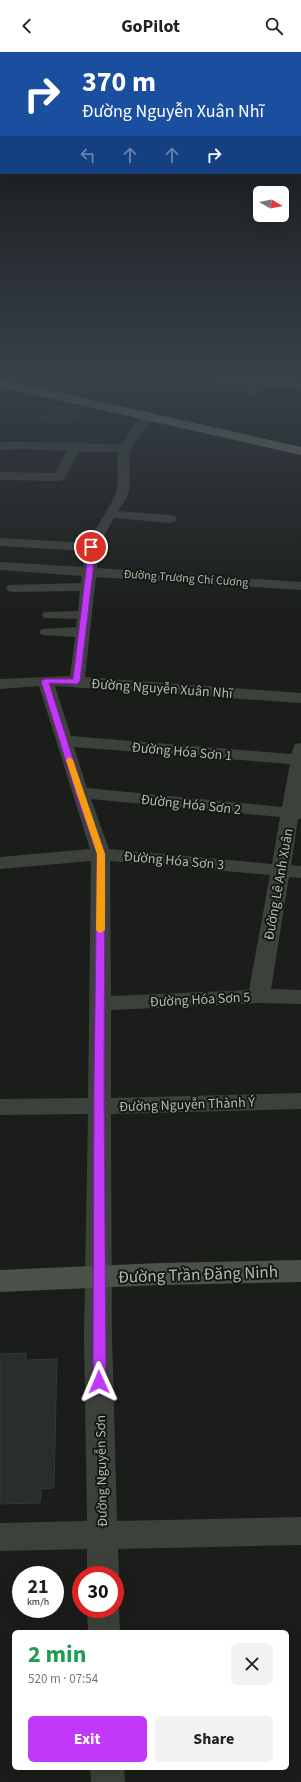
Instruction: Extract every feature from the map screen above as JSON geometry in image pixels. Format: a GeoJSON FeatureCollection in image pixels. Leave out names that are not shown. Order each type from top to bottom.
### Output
{"type":"FeatureCollection","features":[{"type":"Feature","properties":{"kind":"street"},"geometry":{"type":"LineString","coordinates":[[0,476],[58,477],[61,476],[71,457]]}},
{"type":"Feature","properties":{"kind":"street"},"geometry":{"type":"LineString","coordinates":[[77,681],[88,592],[91,547],[122,493],[124,457]]}},
{"type":"Feature","properties":{"kind":"street"},"geometry":{"type":"LineString","coordinates":[[110,514],[170,519]]}},
{"type":"Feature","properties":{"kind":"street"},"geometry":{"type":"LineString","coordinates":[[0,542],[91,547]]}},
{"type":"Feature","properties":{"kind":"street","name":"Đường Trương Chí Cương"},"geometry":{"type":"LineString","coordinates":[[0,566],[301,586]]}},
{"type":"Feature","properties":{"kind":"street"},"geometry":{"type":"LineString","coordinates":[[13,588],[88,592]]}},
{"type":"Feature","properties":{"kind":"street"},"geometry":{"type":"LineString","coordinates":[[53,596],[88,592]]}},
{"type":"Feature","properties":{"kind":"street"},"geometry":{"type":"LineString","coordinates":[[49,615],[85,615]]}},
{"type":"Feature","properties":{"kind":"street"},"geometry":{"type":"LineString","coordinates":[[47,632],[82,632]]}},
{"type":"Feature","properties":{"kind":"street","name":"Đường Nguyễn Xuân Nhĩ"},"geometry":{"type":"LineString","coordinates":[[0,684],[45,681],[77,681],[301,698]]}},
{"type":"Feature","properties":{"kind":"street","name":"Đường Nguyễn Sơn"},"geometry":{"type":"LineString","coordinates":[[45,681],[80,794],[101,854],[99,1106],[100,1277],[98,1335],[103,1566]]}},
{"type":"Feature","properties":{"kind":"street","name":"Đường Hóa Sơn 1"},"geometry":{"type":"LineString","coordinates":[[64,741],[300,756]]}},
{"type":"Feature","properties":{"kind":"street","name":"Đường Lê Anh Xuân"},"geometry":{"type":"LineString","coordinates":[[259,996],[280,870],[295,814],[300,756]]}},
{"type":"Feature","properties":{"kind":"street","name":"Đường Hóa Sơn 2"},"geometry":{"type":"LineString","coordinates":[[80,794],[295,814]]}},
{"type":"Feature","properties":{"kind":"street","name":"Đường Hóa Sơn 3"},"geometry":{"type":"LineString","coordinates":[[0,863],[101,854],[301,872]]}},
{"type":"Feature","properties":{"kind":"street","name":"Đường Hóa Sơn 5"},"geometry":{"type":"LineString","coordinates":[[100,1004],[259,996],[301,997]]}},
{"type":"Feature","properties":{"kind":"street","name":"Đường Nguyễn Thành Ý"},"geometry":{"type":"LineString","coordinates":[[0,1107],[301,1101]]}},
{"type":"Feature","properties":{"kind":"street","name":"Đường Trần Đăng Ninh"},"geometry":{"type":"LineString","coordinates":[[0,1281],[301,1271]]}},
{"type":"Feature","properties":{"kind":"street"},"geometry":{"type":"LineString","coordinates":[[0,1537],[301,1531]]}},
{"type":"Feature","properties":{"kind":"street"},"geometry":{"type":"LineString","coordinates":[[104,1618],[104,1630]]}},
{"type":"Feature","properties":{"kind":"street"},"geometry":{"type":"LineString","coordinates":[[107,1770],[108,1782]]}},
{"type":"Feature","properties":{"kind":"building"},"geometry":{"type":"Polygon","coordinates":[[[26,1353],[26,1360],[57,1359],[54,1488],[41,1489],[40,1503],[0,1504],[0,1354],[26,1353]]]}},
{"type":"Feature","properties":{"kind":"slow traffic"},"geometry":{"type":"LineString","coordinates":[[69,760],[101,854],[100,930]]}},
{"type":"Feature","properties":{"kind":"route"},"geometry":{"type":"LineString","coordinates":[[91,547],[90,571],[77,681],[45,681],[80,794],[101,854],[99,1382]]}}]}
